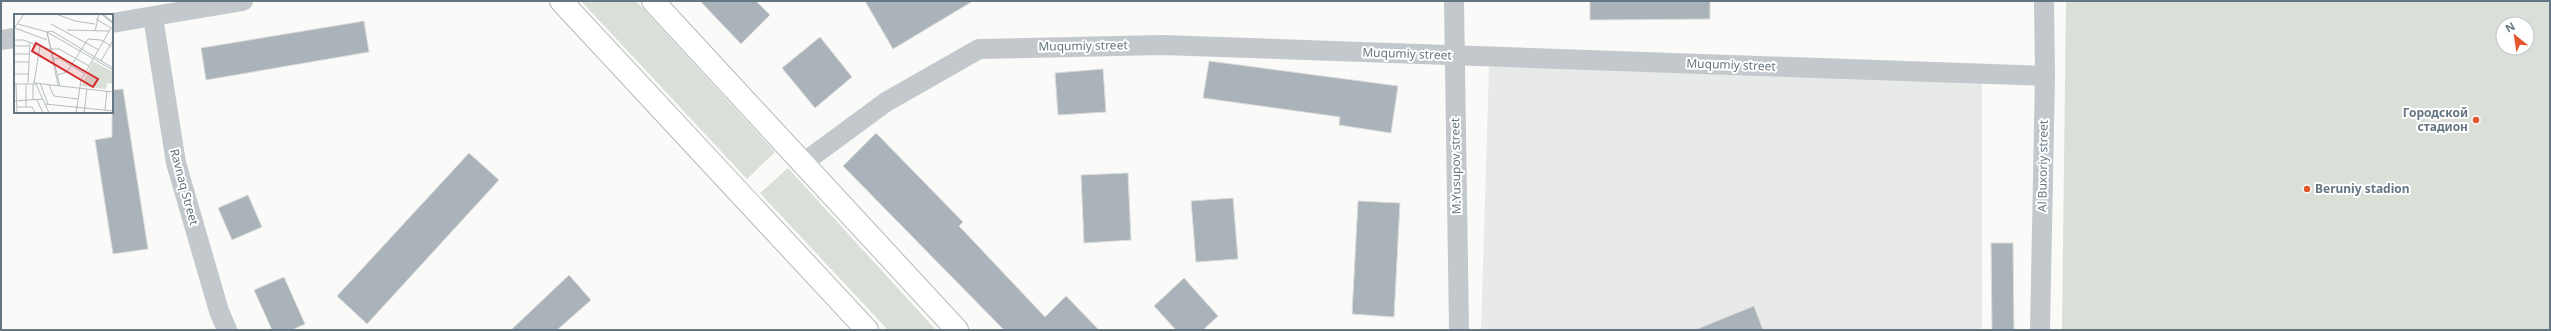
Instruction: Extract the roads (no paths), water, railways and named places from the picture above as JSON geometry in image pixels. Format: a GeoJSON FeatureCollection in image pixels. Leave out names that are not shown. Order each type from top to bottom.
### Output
{"type":"FeatureCollection","features":[{"type":"Feature","properties":{"kind":"street"},"geometry":{"type":"LineString","coordinates":[[113,23],[243,1]]}},
{"type":"Feature","properties":{"kind":"street"},"geometry":{"type":"LineString","coordinates":[[561,1],[867,330]]}},
{"type":"Feature","properties":{"kind":"street"},"geometry":{"type":"LineString","coordinates":[[653,1],[957,330]]}},
{"type":"Feature","properties":{"kind":"street","name":"M.Yusupov street"},"geometry":{"type":"LineString","coordinates":[[1454,1],[1453,56],[1459,330]]}},
{"type":"Feature","properties":{"kind":"street","name":"Al Buxoriy street"},"geometry":{"type":"LineString","coordinates":[[2040,330],[2045,76],[2044,1]]}},
{"type":"Feature","properties":{"kind":"street","name":"Ravnaq Street"},"geometry":{"type":"LineString","coordinates":[[152,17],[176,163],[219,311],[227,330]]}},
{"type":"Feature","properties":{"kind":"street"},"geometry":{"type":"LineString","coordinates":[[1,40],[14,38]]}},
{"type":"Feature","properties":{"kind":"street","name":"Muqumiy street"},"geometry":{"type":"LineString","coordinates":[[803,162],[886,102],[978,49],[1162,45],[2045,76]]}},
{"type":"Feature","properties":{"kind":"place","name":"Городской стадион"},"geometry":{"type":"Point","coordinates":[2476,120]}},
{"type":"Feature","properties":{"kind":"place","name":"Beruniy stadion"},"geometry":{"type":"Point","coordinates":[2307,189]}}]}
